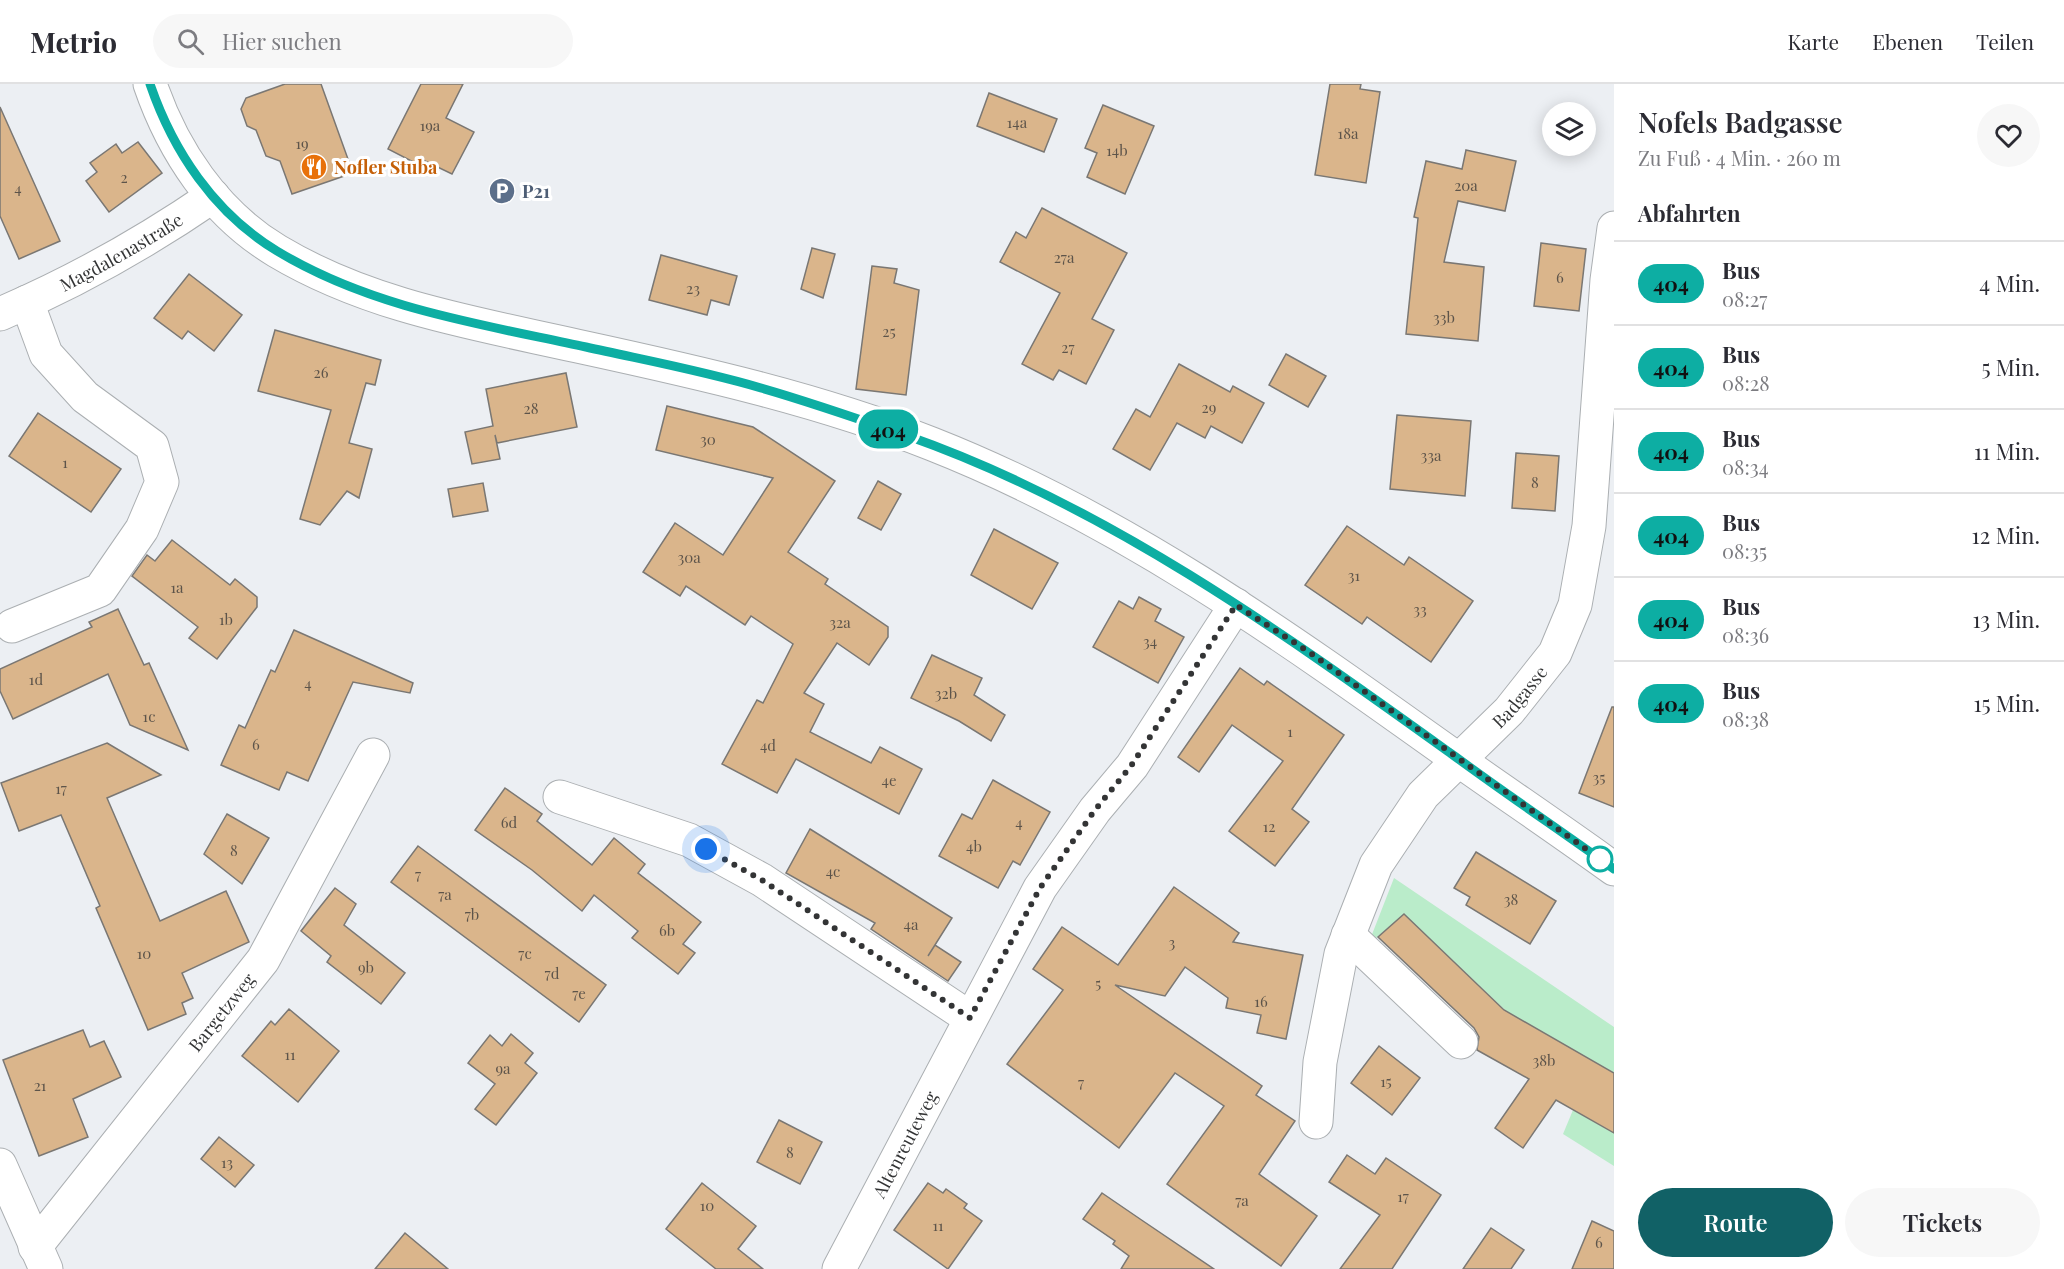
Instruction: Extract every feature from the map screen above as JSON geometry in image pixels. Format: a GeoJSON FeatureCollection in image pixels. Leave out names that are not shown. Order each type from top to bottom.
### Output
{"type":"FeatureCollection","features":[{"type":"Feature","properties":{"kind":"street"},"geometry":{"type":"LineString","coordinates":[[150,84],[162,120],[196,176],[234,219],[275,250],[339,283],[404,307],[760,387],[932,444],[1072,509],[1171,563],[1309,652],[1614,869]]}},
{"type":"Feature","properties":{"kind":"street","name":"Magdalenastraße"},"geometry":{"type":"LineString","coordinates":[[12,626],[100,590],[142,529],[162,483],[152,446],[85,397],[46,354],[13,308],[60,288],[164,229],[213,196]]}},
{"type":"Feature","properties":{"kind":"street","name":"Badgasse"},"geometry":{"type":"LineString","coordinates":[[1317,1122],[1320,1062],[1341,954],[1376,865],[1423,795],[1509,711],[1555,653],[1575,605],[1603,461],[1614,228]]}},
{"type":"Feature","properties":{"kind":"street","name":"Altenreuteweg"},"geometry":{"type":"LineString","coordinates":[[839,1269],[1040,888],[1095,810],[1131,766],[1236,605]]}},
{"type":"Feature","properties":{"kind":"street","name":"Bargetzweg"},"geometry":{"type":"LineString","coordinates":[[40,1258],[262,960],[373,755]]}},
{"type":"Feature","properties":{"kind":"street"},"geometry":{"type":"LineString","coordinates":[[560,797],[689,840],[762,880],[970,1018]]}},
{"type":"Feature","properties":{"kind":"street"},"geometry":{"type":"LineString","coordinates":[[1348,935],[1461,1042]]}},
{"type":"Feature","properties":{"kind":"street"},"geometry":{"type":"LineString","coordinates":[[0,1165],[40,1258]]}},
{"type":"Feature","properties":{"kind":"green space"},"geometry":{"type":"Polygon","coordinates":[[[1394,878],[1614,1027],[1614,1073],[1507,1012],[1404,914],[1375,939],[1371,937],[1394,878]]]}},
{"type":"Feature","properties":{"kind":"green space"},"geometry":{"type":"Polygon","coordinates":[[[1573,1110],[1610,1131],[1614,1124],[1614,1166],[1563,1134],[1573,1110]]]}},
{"type":"Feature","properties":{"kind":"building"},"geometry":{"type":"Polygon","coordinates":[[[285,84],[321,84],[353,173],[292,194],[280,161],[266,156],[256,130],[247,126],[241,109],[246,98],[285,84]]]}},
{"type":"Feature","properties":{"kind":"building"},"geometry":{"type":"Polygon","coordinates":[[[421,84],[463,84],[446,118],[474,132],[452,174],[421,159],[419,165],[388,149],[421,84]]]}},
{"type":"Feature","properties":{"kind":"building"},"geometry":{"type":"Polygon","coordinates":[[[1330,84],[1361,84],[1360,89],[1380,92],[1366,183],[1315,175],[1330,84]]]}},
{"type":"Feature","properties":{"kind":"building"},"geometry":{"type":"Polygon","coordinates":[[[989,93],[1057,119],[1044,152],[977,126],[989,93]]]}},
{"type":"Feature","properties":{"kind":"building"},"geometry":{"type":"Polygon","coordinates":[[[1103,105],[1154,126],[1125,194],[1087,177],[1097,153],[1085,148],[1103,105]]]}},
{"type":"Feature","properties":{"kind":"building"},"geometry":{"type":"Polygon","coordinates":[[[0,107],[60,241],[19,259],[0,216],[0,107]]]}},
{"type":"Feature","properties":{"kind":"building"},"geometry":{"type":"Polygon","coordinates":[[[138,142],[162,173],[109,212],[86,181],[97,172],[90,163],[116,144],[122,153],[138,142]]]}},
{"type":"Feature","properties":{"kind":"building"},"geometry":{"type":"Polygon","coordinates":[[[1466,150],[1516,161],[1505,211],[1458,201],[1444,262],[1484,267],[1478,341],[1406,334],[1418,218],[1414,217],[1426,161],[1462,169],[1466,150]]]}},
{"type":"Feature","properties":{"kind":"building"},"geometry":{"type":"Polygon","coordinates":[[[1042,208],[1127,253],[1092,319],[1114,330],[1086,384],[1059,370],[1053,380],[1022,364],[1060,293],[1000,262],[1016,232],[1026,238],[1042,208]]]}},
{"type":"Feature","properties":{"kind":"building"},"geometry":{"type":"Polygon","coordinates":[[[1541,243],[1586,249],[1579,311],[1534,306],[1541,243]]]}},
{"type":"Feature","properties":{"kind":"building"},"geometry":{"type":"Polygon","coordinates":[[[812,248],[835,254],[823,298],[801,289],[812,248]]]}},
{"type":"Feature","properties":{"kind":"building"},"geometry":{"type":"Polygon","coordinates":[[[661,255],[737,276],[729,305],[711,300],[707,315],[649,300],[661,255]]]}},
{"type":"Feature","properties":{"kind":"building"},"geometry":{"type":"Polygon","coordinates":[[[872,266],[897,269],[894,283],[919,290],[906,395],[856,389],[872,266]]]}},
{"type":"Feature","properties":{"kind":"building"},"geometry":{"type":"Polygon","coordinates":[[[189,274],[242,315],[214,351],[188,331],[182,339],[154,318],[189,274]]]}},
{"type":"Feature","properties":{"kind":"building"},"geometry":{"type":"Polygon","coordinates":[[[275,330],[381,360],[375,385],[366,383],[349,443],[372,449],[359,498],[347,491],[320,525],[300,519],[331,410],[258,391],[275,330]]]}},
{"type":"Feature","properties":{"kind":"building"},"geometry":{"type":"Polygon","coordinates":[[[1286,354],[1326,376],[1308,407],[1269,385],[1286,354]]]}},
{"type":"Feature","properties":{"kind":"building"},"geometry":{"type":"Polygon","coordinates":[[[1179,364],[1230,392],[1233,386],[1264,403],[1242,443],[1211,426],[1205,438],[1177,423],[1150,470],[1113,449],[1136,409],[1150,417],[1179,364]]]}},
{"type":"Feature","properties":{"kind":"building"},"geometry":{"type":"Polygon","coordinates":[[[566,373],[577,427],[497,443],[495,435],[500,459],[472,464],[465,432],[493,426],[486,389],[566,373]]]}},
{"type":"Feature","properties":{"kind":"building"},"geometry":{"type":"Polygon","coordinates":[[[667,406],[753,427],[835,481],[788,552],[828,579],[825,584],[888,627],[888,637],[869,665],[837,643],[804,693],[824,704],[810,732],[871,763],[880,747],[922,769],[899,814],[796,759],[777,793],[722,764],[757,700],[763,703],[793,644],[751,616],[745,625],[686,586],[680,596],[643,572],[675,523],[723,555],[773,478],[656,450],[667,406]]]}},
{"type":"Feature","properties":{"kind":"building"},"geometry":{"type":"Polygon","coordinates":[[[38,413],[121,469],[91,512],[9,456],[38,413]]]}},
{"type":"Feature","properties":{"kind":"building"},"geometry":{"type":"Polygon","coordinates":[[[1397,415],[1471,421],[1465,496],[1390,489],[1397,415]]]}},
{"type":"Feature","properties":{"kind":"building"},"geometry":{"type":"Polygon","coordinates":[[[1516,453],[1559,456],[1555,511],[1512,508],[1516,453]]]}},
{"type":"Feature","properties":{"kind":"building"},"geometry":{"type":"Polygon","coordinates":[[[878,481],[901,494],[881,530],[858,518],[878,481]]]}},
{"type":"Feature","properties":{"kind":"building"},"geometry":{"type":"Polygon","coordinates":[[[483,483],[488,511],[453,517],[448,489],[483,483]]]}},
{"type":"Feature","properties":{"kind":"building"},"geometry":{"type":"Polygon","coordinates":[[[1347,526],[1404,565],[1409,557],[1473,601],[1431,662],[1367,617],[1362,624],[1305,585],[1347,526]]]}},
{"type":"Feature","properties":{"kind":"building"},"geometry":{"type":"Polygon","coordinates":[[[994,529],[1058,563],[1032,609],[971,575],[994,529]]]}},
{"type":"Feature","properties":{"kind":"building"},"geometry":{"type":"Polygon","coordinates":[[[172,540],[230,585],[235,579],[257,597],[257,607],[217,659],[189,638],[198,627],[132,576],[147,555],[155,561],[172,540]]]}},
{"type":"Feature","properties":{"kind":"building"},"geometry":{"type":"Polygon","coordinates":[[[1139,597],[1161,609],[1155,621],[1184,637],[1158,683],[1093,647],[1119,601],[1133,609],[1139,597]]]}},
{"type":"Feature","properties":{"kind":"building"},"geometry":{"type":"Polygon","coordinates":[[[118,609],[144,665],[149,663],[188,750],[130,725],[108,674],[13,719],[0,691],[0,669],[92,627],[89,622],[118,609]]]}},
{"type":"Feature","properties":{"kind":"building"},"geometry":{"type":"Polygon","coordinates":[[[294,630],[413,683],[410,693],[353,682],[308,781],[287,772],[279,790],[221,765],[239,725],[245,728],[271,670],[275,672],[294,630]]]}},
{"type":"Feature","properties":{"kind":"building"},"geometry":{"type":"Polygon","coordinates":[[[932,655],[982,678],[974,695],[1005,715],[991,741],[959,721],[911,698],[932,655]]]}},
{"type":"Feature","properties":{"kind":"building"},"geometry":{"type":"Polygon","coordinates":[[[1240,668],[1264,685],[1267,681],[1344,735],[1292,809],[1309,822],[1275,866],[1229,831],[1283,761],[1232,725],[1199,772],[1178,757],[1240,668]]]}},
{"type":"Feature","properties":{"kind":"building"},"geometry":{"type":"Polygon","coordinates":[[[1612,707],[1614,707],[1614,807],[1579,793],[1612,707]]]}},
{"type":"Feature","properties":{"kind":"building"},"geometry":{"type":"Polygon","coordinates":[[[107,743],[161,775],[107,798],[160,921],[226,891],[249,942],[182,973],[193,998],[182,1003],[186,1014],[148,1030],[96,908],[100,906],[61,815],[19,831],[1,783],[107,743]]]}},
{"type":"Feature","properties":{"kind":"building"},"geometry":{"type":"Polygon","coordinates":[[[993,780],[1050,812],[1020,865],[1013,861],[998,888],[939,856],[962,814],[972,819],[993,780]]]}},
{"type":"Feature","properties":{"kind":"building"},"geometry":{"type":"Polygon","coordinates":[[[505,788],[542,814],[537,821],[592,865],[614,838],[645,864],[638,873],[701,922],[683,944],[695,953],[678,974],[632,938],[638,931],[594,895],[582,911],[532,870],[475,830],[505,788]]]}},
{"type":"Feature","properties":{"kind":"building"},"geometry":{"type":"Polygon","coordinates":[[[227,814],[269,838],[242,884],[204,854],[227,814]]]}},
{"type":"Feature","properties":{"kind":"building"},"geometry":{"type":"Polygon","coordinates":[[[810,829],[952,918],[928,956],[935,945],[961,962],[948,981],[871,929],[875,923],[786,873],[810,829]]]}},
{"type":"Feature","properties":{"kind":"building"},"geometry":{"type":"Polygon","coordinates":[[[418,846],[606,985],[579,1022],[391,882],[418,846]]]}},
{"type":"Feature","properties":{"kind":"building"},"geometry":{"type":"Polygon","coordinates":[[[1476,852],[1556,901],[1530,944],[1466,905],[1470,897],[1454,888],[1476,852]]]}},
{"type":"Feature","properties":{"kind":"building"},"geometry":{"type":"Polygon","coordinates":[[[1174,887],[1239,933],[1233,942],[1303,955],[1286,1039],[1257,1033],[1261,1015],[1226,1008],[1228,998],[1185,967],[1165,996],[1115,985],[1262,1086],[1256,1095],[1295,1121],[1259,1174],[1317,1216],[1281,1266],[1167,1184],[1224,1106],[1175,1073],[1119,1148],[1007,1064],[1063,990],[1033,969],[1062,927],[1118,965],[1174,887]]]}},
{"type":"Feature","properties":{"kind":"building"},"geometry":{"type":"Polygon","coordinates":[[[335,888],[356,904],[344,925],[405,973],[381,1004],[327,962],[331,956],[301,931],[335,888]]]}},
{"type":"Feature","properties":{"kind":"building"},"geometry":{"type":"Polygon","coordinates":[[[1404,914],[1504,1010],[1614,1073],[1614,1133],[1556,1100],[1523,1148],[1495,1128],[1529,1079],[1477,1050],[1479,1037],[1474,1028],[1378,937],[1404,914]]]}},
{"type":"Feature","properties":{"kind":"building"},"geometry":{"type":"Polygon","coordinates":[[[289,1009],[339,1051],[298,1102],[242,1056],[271,1021],[275,1025],[289,1009]]]}},
{"type":"Feature","properties":{"kind":"building"},"geometry":{"type":"Polygon","coordinates":[[[83,1030],[90,1047],[104,1041],[121,1077],[73,1099],[88,1137],[39,1156],[3,1060],[83,1030]]]}},
{"type":"Feature","properties":{"kind":"building"},"geometry":{"type":"Polygon","coordinates":[[[511,1034],[533,1053],[525,1063],[537,1073],[496,1125],[475,1109],[495,1084],[468,1063],[490,1035],[502,1046],[511,1034]]]}},
{"type":"Feature","properties":{"kind":"building"},"geometry":{"type":"Polygon","coordinates":[[[1379,1046],[1420,1078],[1392,1115],[1351,1083],[1379,1046]]]}},
{"type":"Feature","properties":{"kind":"building"},"geometry":{"type":"Polygon","coordinates":[[[779,1120],[822,1142],[800,1184],[757,1162],[779,1120]]]}},
{"type":"Feature","properties":{"kind":"building"},"geometry":{"type":"Polygon","coordinates":[[[219,1137],[254,1165],[235,1187],[201,1159],[219,1137]]]}},
{"type":"Feature","properties":{"kind":"building"},"geometry":{"type":"Polygon","coordinates":[[[1347,1155],[1375,1174],[1386,1158],[1441,1195],[1392,1269],[1340,1269],[1380,1215],[1329,1182],[1347,1155]]]}},
{"type":"Feature","properties":{"kind":"building"},"geometry":{"type":"Polygon","coordinates":[[[702,1183],[756,1226],[738,1249],[763,1269],[716,1269],[666,1229],[702,1183]]]}},
{"type":"Feature","properties":{"kind":"building"},"geometry":{"type":"Polygon","coordinates":[[[928,1183],[943,1193],[946,1189],[967,1204],[964,1208],[982,1221],[948,1269],[894,1230],[928,1183]]]}},
{"type":"Feature","properties":{"kind":"building"},"geometry":{"type":"Polygon","coordinates":[[[1102,1193],[1214,1269],[1121,1269],[1129,1256],[1113,1244],[1115,1241],[1083,1219],[1102,1193]]]}},
{"type":"Feature","properties":{"kind":"building"},"geometry":{"type":"Polygon","coordinates":[[[1592,1221],[1614,1231],[1614,1269],[1572,1269],[1592,1221]]]}},
{"type":"Feature","properties":{"kind":"building"},"geometry":{"type":"Polygon","coordinates":[[[1491,1228],[1524,1250],[1511,1269],[1463,1269],[1491,1228]]]}},
{"type":"Feature","properties":{"kind":"building"},"geometry":{"type":"Polygon","coordinates":[[[405,1233],[448,1269],[375,1269],[405,1233]]]}},
{"type":"Feature","properties":{"kind":"bus line","name":"404"},"geometry":{"type":"LineString","coordinates":[[150,84],[162,120],[196,176],[234,219],[275,250],[339,283],[404,307],[760,387],[932,444],[1006,477],[1072,509],[1171,563],[1254,616],[1309,652],[1614,869]]}},
{"type":"Feature","properties":{"kind":"place","name":"Nofler Stuba"},"geometry":{"type":"Point","coordinates":[314,167]}},
{"type":"Feature","properties":{"kind":"place","name":"P21"},"geometry":{"type":"Point","coordinates":[502,191]}},
{"type":"Feature","properties":{"kind":"route"},"geometry":{"type":"LineString","coordinates":[[706,849],[762,880],[970,1018],[1040,888],[1095,810],[1131,766],[1236,605],[1309,652],[1600,859]]}}]}
